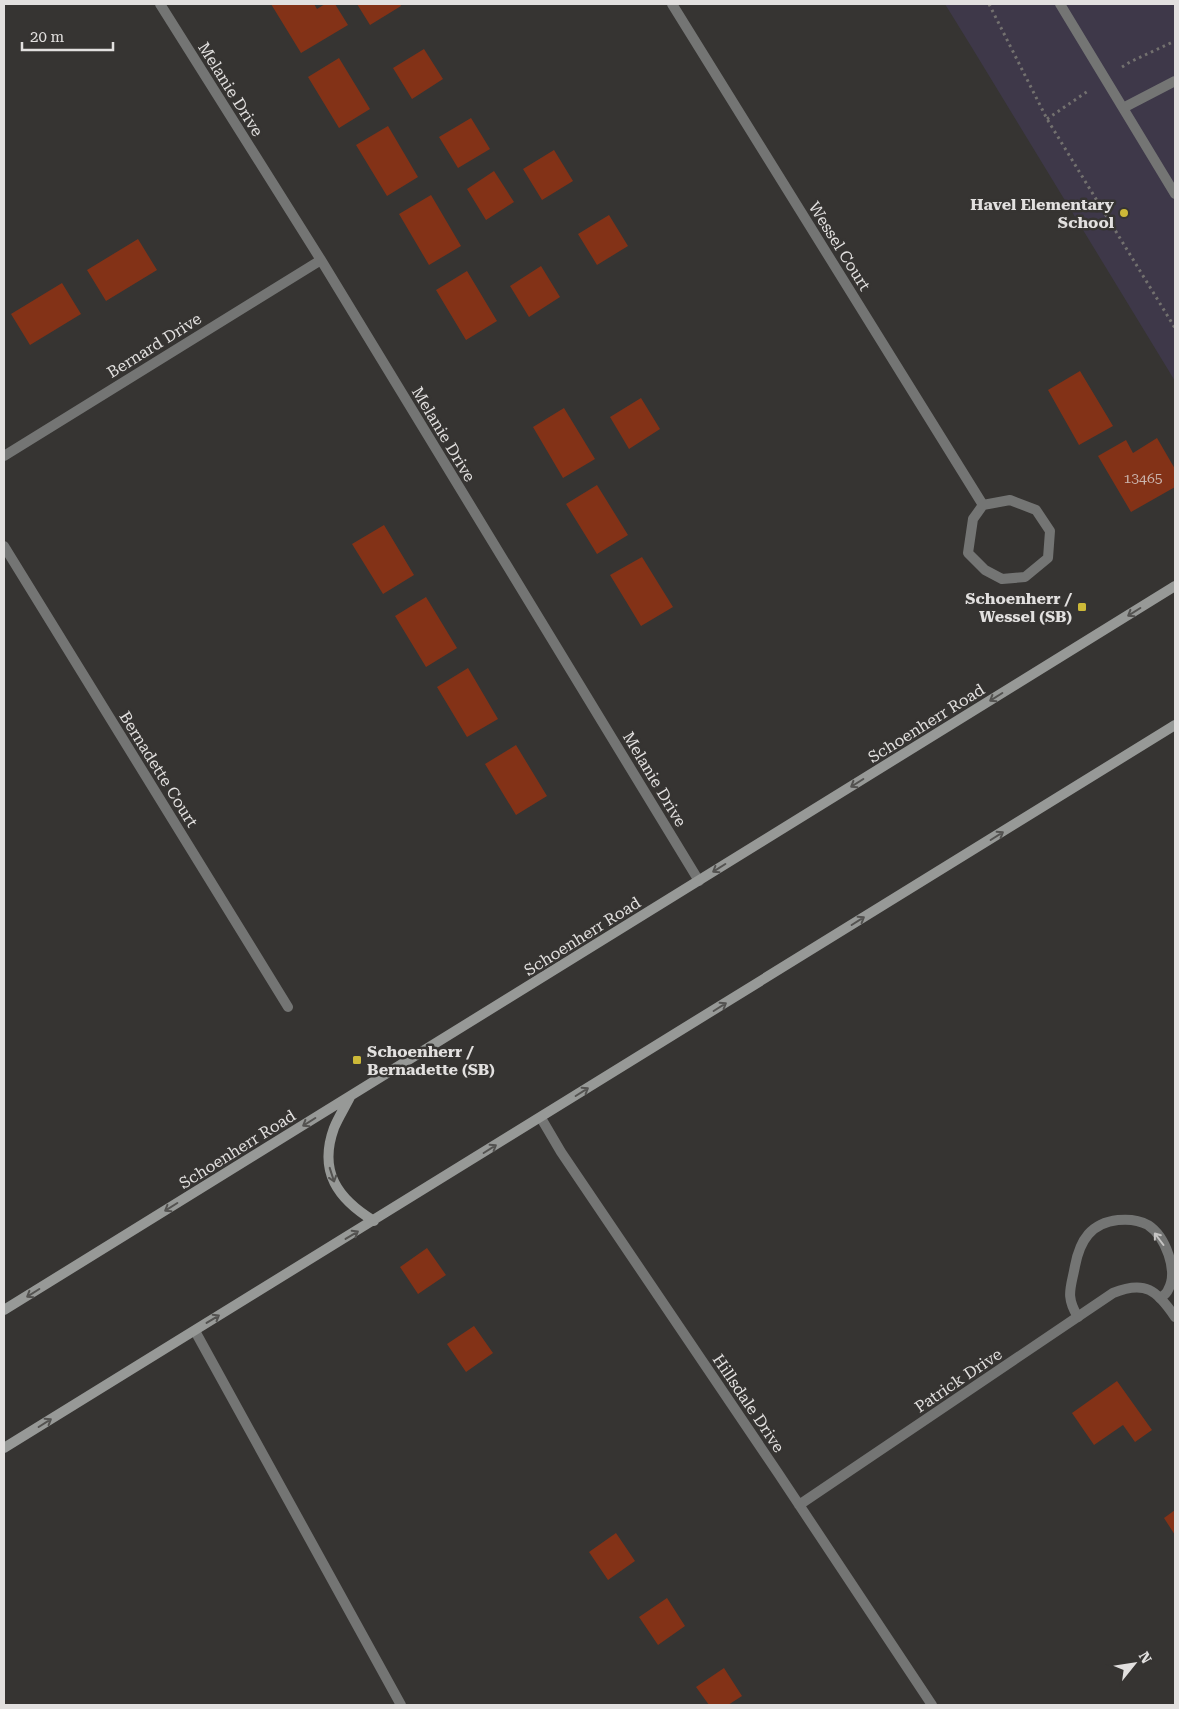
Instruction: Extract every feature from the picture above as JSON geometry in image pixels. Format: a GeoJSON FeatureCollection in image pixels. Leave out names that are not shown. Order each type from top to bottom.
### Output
{"type":"FeatureCollection","features":[{"type":"Feature","properties":{"kind":"main road","name":"Schoenherr Road"},"geometry":{"type":"LineString","coordinates":[[4,1310],[1175,586]]}},
{"type":"Feature","properties":{"kind":"main road"},"geometry":{"type":"LineString","coordinates":[[4,1448],[1175,725]]}},
{"type":"Feature","properties":{"kind":"main road"},"geometry":{"type":"LineString","coordinates":[[351,1096],[334,1127],[329,1147],[328,1165],[333,1181],[344,1197],[356,1210],[374,1221]]}},
{"type":"Feature","properties":{"kind":"street","name":"Melanie Drive"},"geometry":{"type":"LineString","coordinates":[[160,4],[321,260],[699,881]]}},
{"type":"Feature","properties":{"kind":"street","name":"Wessel Court"},"geometry":{"type":"LineString","coordinates":[[672,4],[983,505]]}},
{"type":"Feature","properties":{"kind":"street"},"geometry":{"type":"LineString","coordinates":[[1060,4],[1175,194]]}},
{"type":"Feature","properties":{"kind":"street"},"geometry":{"type":"LineString","coordinates":[[1123,108],[1175,81]]}},
{"type":"Feature","properties":{"kind":"street","name":"Bernard Drive"},"geometry":{"type":"LineString","coordinates":[[4,456],[321,260]]}},
{"type":"Feature","properties":{"kind":"street"},"geometry":{"type":"LineString","coordinates":[[1010,500],[1036,510],[1050,531],[1048,558],[1025,577],[1002,579],[985,570],[968,553],[973,519],[983,505],[1010,500]]}},
{"type":"Feature","properties":{"kind":"street","name":"Bernadette Court"},"geometry":{"type":"LineString","coordinates":[[4,546],[288,1006]]}},
{"type":"Feature","properties":{"kind":"street","name":"Hillsdale Drive"},"geometry":{"type":"LineString","coordinates":[[541,1118],[561,1152],[932,1705]]}},
{"type":"Feature","properties":{"kind":"street"},"geometry":{"type":"LineString","coordinates":[[1078,1317],[1071,1305],[1070,1293],[1078,1250],[1090,1232],[1106,1222],[1129,1219],[1147,1225],[1161,1239],[1170,1258],[1171,1277],[1168,1290],[1160,1298],[1175,1317]]}},
{"type":"Feature","properties":{"kind":"street","name":"Patrick Drive"},"geometry":{"type":"LineString","coordinates":[[799,1505],[1113,1293],[1124,1288],[1136,1286],[1150,1290],[1160,1298]]}},
{"type":"Feature","properties":{"kind":"street"},"geometry":{"type":"LineString","coordinates":[[195,1330],[401,1705]]}},
{"type":"Feature","properties":{"kind":"path"},"geometry":{"type":"LineString","coordinates":[[990,4],[1047,119],[1175,328]]}},
{"type":"Feature","properties":{"kind":"shaded area","name":"Havel Elementary School"},"geometry":{"type":"Polygon","coordinates":[[[945,4],[1175,4],[1175,381],[974,51],[945,4]]]}},
{"type":"Feature","properties":{"kind":"building"},"geometry":{"type":"Polygon","coordinates":[[[271,4],[314,4],[317,9],[325,4],[335,4],[348,25],[301,53],[271,4]]]}},
{"type":"Feature","properties":{"kind":"building"},"geometry":{"type":"Polygon","coordinates":[[[357,4],[400,4],[401,6],[370,25],[357,4]]]}},
{"type":"Feature","properties":{"kind":"building"},"geometry":{"type":"Polygon","coordinates":[[[424,49],[443,79],[412,99],[393,68],[424,49]]]}},
{"type":"Feature","properties":{"kind":"building"},"geometry":{"type":"Polygon","coordinates":[[[339,58],[370,109],[339,128],[308,77],[339,58]]]}},
{"type":"Feature","properties":{"kind":"building"},"geometry":{"type":"Polygon","coordinates":[[[471,118],[490,149],[458,168],[439,137],[471,118]]]}},
{"type":"Feature","properties":{"kind":"building"},"geometry":{"type":"Polygon","coordinates":[[[388,126],[418,177],[387,196],[356,145],[388,126]]]}},
{"type":"Feature","properties":{"kind":"building"},"geometry":{"type":"Polygon","coordinates":[[[554,150],[573,181],[542,200],[523,169],[554,150]]]}},
{"type":"Feature","properties":{"kind":"building"},"geometry":{"type":"Polygon","coordinates":[[[494,171],[514,202],[486,220],[467,189],[494,171]]]}},
{"type":"Feature","properties":{"kind":"building"},"geometry":{"type":"Polygon","coordinates":[[[431,195],[461,246],[429,265],[399,214],[431,195]]]}},
{"type":"Feature","properties":{"kind":"building"},"geometry":{"type":"Polygon","coordinates":[[[609,215],[628,246],[597,265],[578,234],[609,215]]]}},
{"type":"Feature","properties":{"kind":"building"},"geometry":{"type":"Polygon","coordinates":[[[138,239],[157,270],[106,301],[87,270],[138,239]]]}},
{"type":"Feature","properties":{"kind":"building"},"geometry":{"type":"Polygon","coordinates":[[[541,266],[560,297],[529,317],[510,286],[541,266]]]}},
{"type":"Feature","properties":{"kind":"building"},"geometry":{"type":"Polygon","coordinates":[[[467,271],[497,321],[466,340],[436,290],[467,271]]]}},
{"type":"Feature","properties":{"kind":"building"},"geometry":{"type":"Polygon","coordinates":[[[62,283],[81,314],[30,345],[11,314],[62,283]]]}},
{"type":"Feature","properties":{"kind":"building"},"geometry":{"type":"Polygon","coordinates":[[[1080,371],[1113,426],[1079,445],[1048,390],[1080,371]]]}},
{"type":"Feature","properties":{"kind":"building"},"geometry":{"type":"Polygon","coordinates":[[[641,398],[660,429],[629,449],[610,417],[641,398]]]}},
{"type":"Feature","properties":{"kind":"building"},"geometry":{"type":"Polygon","coordinates":[[[564,408],[595,459],[563,478],[533,427],[564,408]]]}},
{"type":"Feature","properties":{"kind":"building"},"geometry":{"type":"Polygon","coordinates":[[[1157,438],[1175,469],[1175,487],[1131,512],[1098,456],[1126,440],[1133,453],[1157,438]]]}},
{"type":"Feature","properties":{"kind":"building"},"geometry":{"type":"Polygon","coordinates":[[[597,485],[628,535],[597,554],[566,504],[597,485]]]}},
{"type":"Feature","properties":{"kind":"building"},"geometry":{"type":"Polygon","coordinates":[[[384,525],[414,575],[383,594],[352,544],[384,525]]]}},
{"type":"Feature","properties":{"kind":"building"},"geometry":{"type":"Polygon","coordinates":[[[642,557],[673,607],[641,626],[610,575],[642,557]]]}},
{"type":"Feature","properties":{"kind":"building"},"geometry":{"type":"Polygon","coordinates":[[[426,597],[457,648],[426,667],[395,616],[426,597]]]}},
{"type":"Feature","properties":{"kind":"building"},"geometry":{"type":"Polygon","coordinates":[[[468,668],[498,719],[467,737],[437,687],[468,668]]]}},
{"type":"Feature","properties":{"kind":"building"},"geometry":{"type":"Polygon","coordinates":[[[516,745],[547,796],[516,815],[485,764],[516,745]]]}},
{"type":"Feature","properties":{"kind":"building"},"geometry":{"type":"Polygon","coordinates":[[[427,1248],[446,1275],[418,1294],[400,1267],[427,1248]]]}},
{"type":"Feature","properties":{"kind":"building"},"geometry":{"type":"Polygon","coordinates":[[[474,1326],[493,1353],[466,1372],[447,1344],[474,1326]]]}},
{"type":"Feature","properties":{"kind":"building"},"geometry":{"type":"Polygon","coordinates":[[[1117,1381],[1152,1430],[1135,1442],[1123,1425],[1094,1445],[1072,1413],[1117,1381]]]}},
{"type":"Feature","properties":{"kind":"building"},"geometry":{"type":"Polygon","coordinates":[[[1175,1510],[1175,1535],[1164,1518],[1175,1510]]]}},
{"type":"Feature","properties":{"kind":"building"},"geometry":{"type":"Polygon","coordinates":[[[616,1533],[635,1561],[608,1580],[589,1552],[616,1533]]]}},
{"type":"Feature","properties":{"kind":"building"},"geometry":{"type":"Polygon","coordinates":[[[667,1598],[685,1626],[658,1645],[639,1617],[667,1598]]]}},
{"type":"Feature","properties":{"kind":"building"},"geometry":{"type":"Polygon","coordinates":[[[724,1668],[742,1696],[728,1705],[709,1705],[696,1687],[724,1668]]]}},
{"type":"Feature","properties":{"kind":"place","name":"Havel Elementary School"},"geometry":{"type":"Point","coordinates":[1124,213]}},
{"type":"Feature","properties":{"kind":"place","name":"Schoenherr / Wessel (SB)"},"geometry":{"type":"Point","coordinates":[1082,607]}},
{"type":"Feature","properties":{"kind":"place","name":"Schoenherr / Bernadette (SB)"},"geometry":{"type":"Point","coordinates":[357,1060]}}]}
